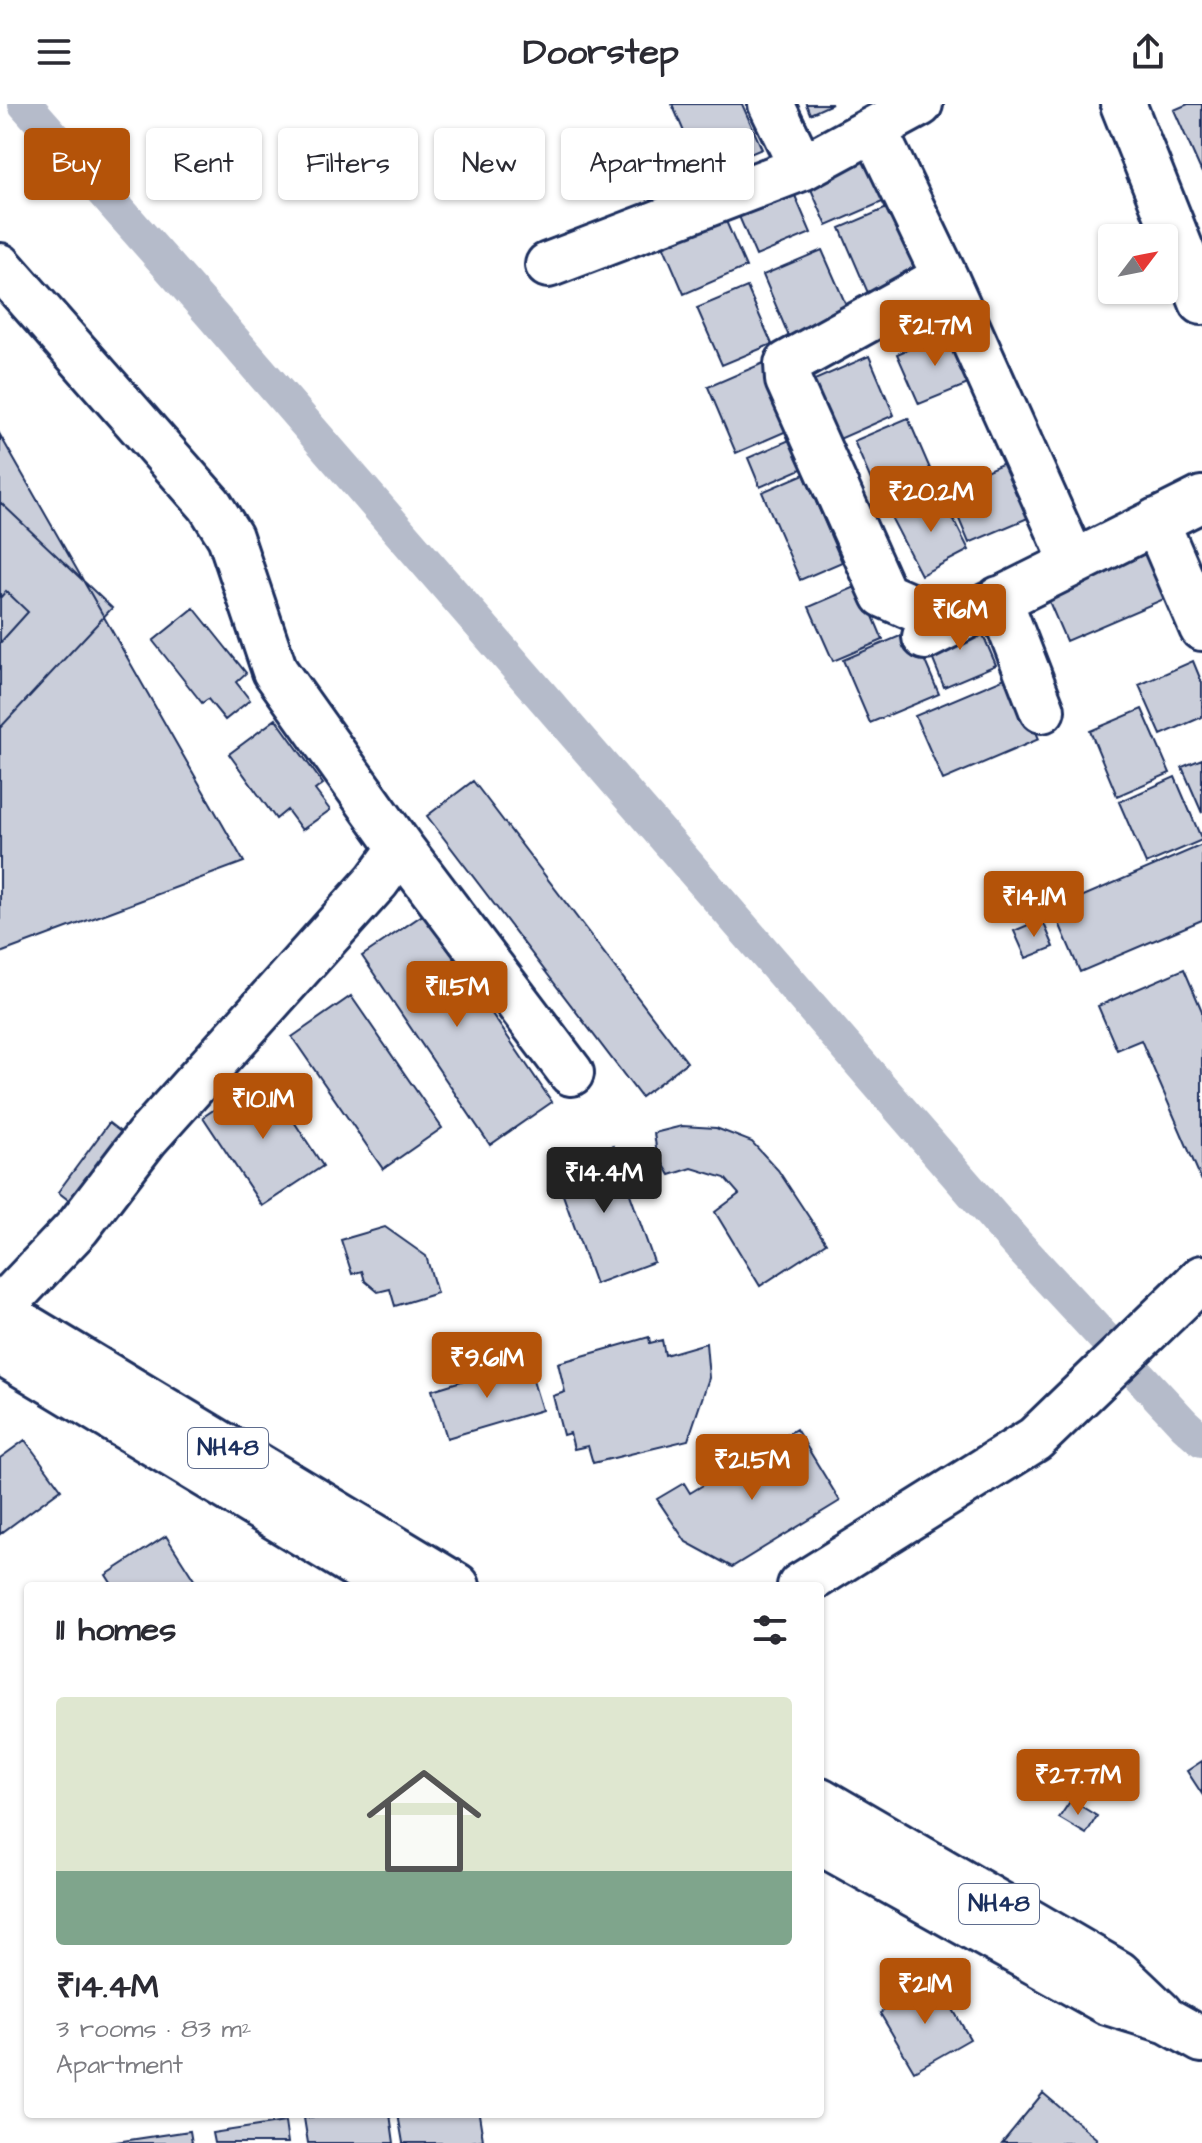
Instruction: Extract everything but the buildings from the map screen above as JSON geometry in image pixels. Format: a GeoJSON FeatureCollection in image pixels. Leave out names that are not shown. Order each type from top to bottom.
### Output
{"type":"FeatureCollection","features":[{"type":"Feature","properties":{"kind":"main road"},"geometry":{"type":"LineString","coordinates":[[771,104],[802,168]]}},
{"type":"Feature","properties":{"kind":"main road"},"geometry":{"type":"LineString","coordinates":[[548,265],[802,168],[920,104]]}},
{"type":"Feature","properties":{"kind":"main road"},"geometry":{"type":"LineString","coordinates":[[1123,104],[1202,302]]}},
{"type":"Feature","properties":{"kind":"main road"},"geometry":{"type":"LineString","coordinates":[[874,129],[945,277],[1073,562]]}},
{"type":"Feature","properties":{"kind":"main road"},"geometry":{"type":"LineString","coordinates":[[0,266],[210,505],[230,537],[275,671],[401,848],[571,1073]]}},
{"type":"Feature","properties":{"kind":"main road"},"geometry":{"type":"LineString","coordinates":[[945,277],[787,364],[788,380],[884,595],[934,632],[1202,499]]}},
{"type":"Feature","properties":{"kind":"main road"},"geometry":{"type":"LineString","coordinates":[[1156,521],[1202,628]]}},
{"type":"Feature","properties":{"kind":"main road"},"geometry":{"type":"LineString","coordinates":[[999,599],[1042,710]]}},
{"type":"Feature","properties":{"kind":"main road"},"geometry":{"type":"LineString","coordinates":[[0,1310],[78,1227],[146,1138],[377,881],[401,848]]}},
{"type":"Feature","properties":{"kind":"main road"},"geometry":{"type":"LineString","coordinates":[[806,1582],[1035,1439],[1202,1278]]}},
{"type":"Feature","properties":{"kind":"main road","name":"NH48"},"geometry":{"type":"LineString","coordinates":[[0,1310],[450,1582]]}},
{"type":"Feature","properties":{"kind":"main road","name":"NH48"},"geometry":{"type":"LineString","coordinates":[[0,1351],[383,1582]]}},
{"type":"Feature","properties":{"kind":"main road","name":"NH48"},"geometry":{"type":"LineString","coordinates":[[824,1802],[1118,1973],[1185,2030]]}},
{"type":"Feature","properties":{"kind":"main road","name":"NH48"},"geometry":{"type":"LineString","coordinates":[[824,1844],[1107,2002],[1185,2030]]}},
{"type":"Feature","properties":{"kind":"waterway"},"geometry":{"type":"LineString","coordinates":[[25,104],[1016,1243],[1202,1440]]}}]}
